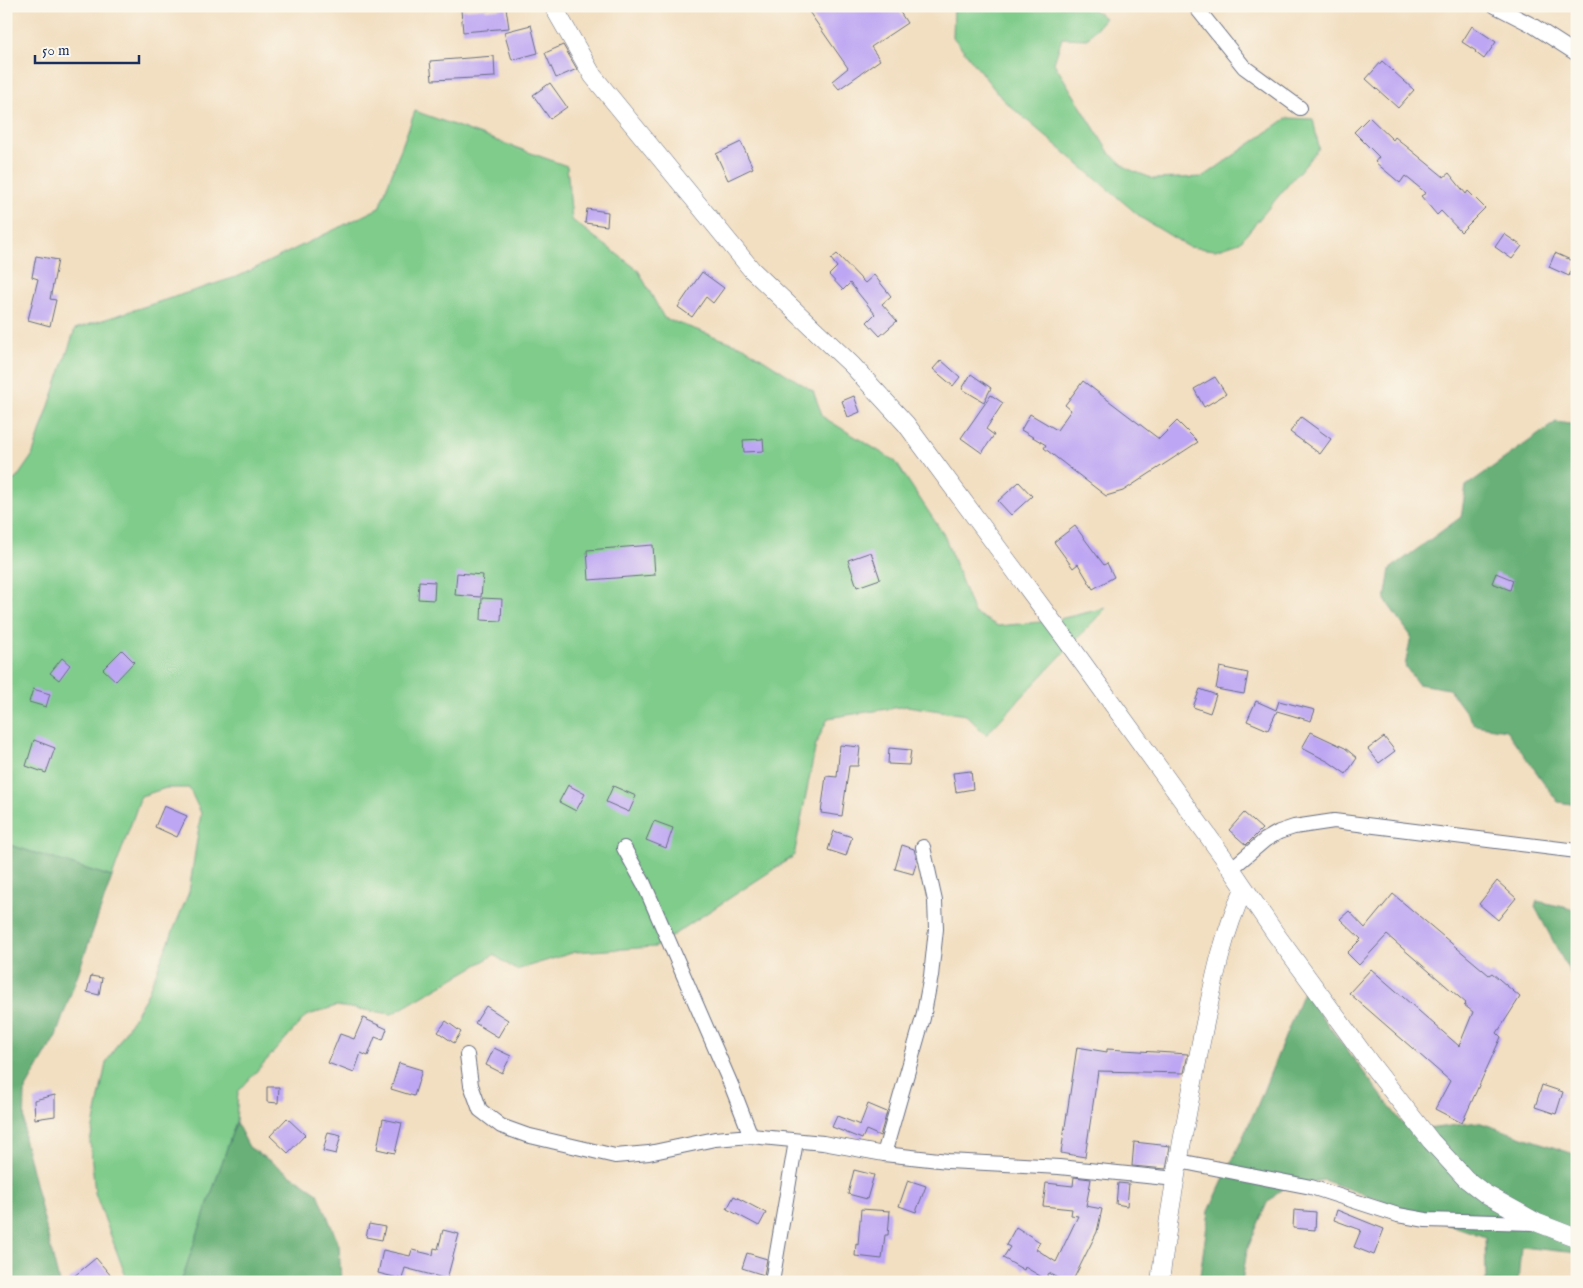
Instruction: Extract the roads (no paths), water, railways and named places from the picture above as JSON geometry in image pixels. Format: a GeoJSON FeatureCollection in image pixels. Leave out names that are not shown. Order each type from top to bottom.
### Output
{"type":"FeatureCollection","features":[{"type":"Feature","properties":{"kind":"street"},"geometry":{"type":"LineString","coordinates":[[553,6],[593,76],[752,270],[852,365],[906,424],[1064,637],[1370,1063],[1431,1141],[1466,1179],[1484,1193],[1538,1223],[1577,1238]]}},
{"type":"Feature","properties":{"kind":"street"},"geometry":{"type":"LineString","coordinates":[[1195,6],[1244,67],[1300,108]]}},
{"type":"Feature","properties":{"kind":"street"},"geometry":{"type":"LineString","coordinates":[[1495,6],[1524,20],[1577,54]]}},
{"type":"Feature","properties":{"kind":"street"},"geometry":{"type":"LineString","coordinates":[[1231,869],[1265,840],[1280,832],[1294,827],[1334,821],[1577,851]]}},
{"type":"Feature","properties":{"kind":"street"},"geometry":{"type":"LineString","coordinates":[[884,1154],[920,1027],[931,976],[936,930],[935,902],[923,847]]}},
{"type":"Feature","properties":{"kind":"street"},"geometry":{"type":"LineString","coordinates":[[624,848],[644,884],[732,1087],[750,1136]]}},
{"type":"Feature","properties":{"kind":"street"},"geometry":{"type":"LineString","coordinates":[[1160,1282],[1179,1161],[1223,943],[1230,919],[1244,890]]}},
{"type":"Feature","properties":{"kind":"street"},"geometry":{"type":"LineString","coordinates":[[467,1055],[471,1085],[480,1110],[501,1126],[526,1135],[615,1156],[649,1153],[715,1139],[750,1136],[823,1143],[884,1154],[948,1161],[1059,1167],[1176,1179]]}},
{"type":"Feature","properties":{"kind":"street"},"geometry":{"type":"LineString","coordinates":[[772,1282],[796,1141]]}},
{"type":"Feature","properties":{"kind":"street"},"geometry":{"type":"LineString","coordinates":[[1179,1161],[1311,1187],[1398,1215],[1426,1220],[1538,1223]]}}]}
